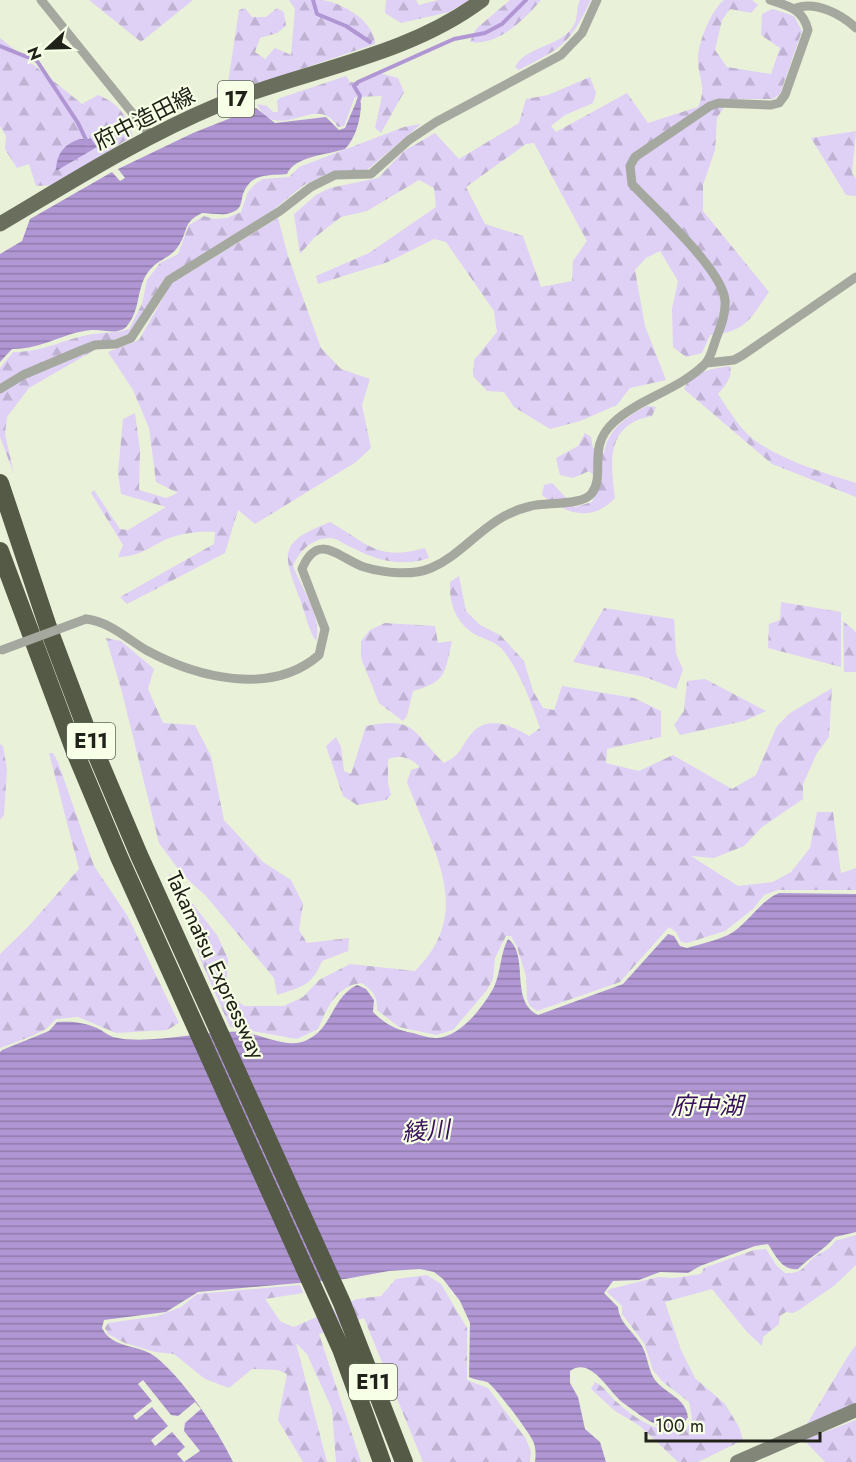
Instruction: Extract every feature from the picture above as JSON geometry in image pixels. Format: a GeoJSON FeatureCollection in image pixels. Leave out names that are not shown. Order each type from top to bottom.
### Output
{"type":"FeatureCollection","features":[{"type":"Feature","properties":{"kind":"highway","name":"Takamatsu Expressway"},"geometry":{"type":"LineString","coordinates":[[0,483],[48,627],[92,744],[139,855],[342,1303],[404,1462]]}},
{"type":"Feature","properties":{"kind":"highway","name":"Takamatsu Expressway"},"geometry":{"type":"LineString","coordinates":[[0,551],[75,752],[325,1311],[382,1462]]}},
{"type":"Feature","properties":{"kind":"highway"},"geometry":{"type":"LineString","coordinates":[[358,1341],[412,1462]]}},
{"type":"Feature","properties":{"kind":"main road","name":"府中造田線"},"geometry":{"type":"LineString","coordinates":[[0,224],[150,135],[219,105],[386,50],[449,22],[482,0]]}},
{"type":"Feature","properties":{"kind":"main road"},"geometry":{"type":"LineString","coordinates":[[737,1462],[856,1410]]}},
{"type":"Feature","properties":{"kind":"street"},"geometry":{"type":"LineString","coordinates":[[41,0],[150,135]]}},
{"type":"Feature","properties":{"kind":"street"},"geometry":{"type":"LineString","coordinates":[[0,389],[23,375],[82,350],[95,345],[116,344],[132,338],[169,280],[280,211],[310,187],[335,175],[371,174],[409,140],[436,122],[561,55],[582,33],[597,0]]}},
{"type":"Feature","properties":{"kind":"street"},"geometry":{"type":"LineString","coordinates":[[707,363],[725,313],[722,287],[706,264],[632,184],[630,166],[635,157],[710,106],[719,103],[771,105],[779,103],[785,95],[808,30],[806,20],[796,8],[770,0]]}},
{"type":"Feature","properties":{"kind":"street"},"geometry":{"type":"LineString","coordinates":[[796,8],[806,5],[833,12],[856,28]]}},
{"type":"Feature","properties":{"kind":"street"},"geometry":{"type":"LineString","coordinates":[[2,650],[86,619],[102,621],[146,649],[182,668],[228,680],[273,675],[298,668],[319,655],[325,629],[302,569],[307,558],[318,550],[331,549],[363,566],[397,573],[429,569],[443,561],[490,523],[505,516],[530,506],[581,500],[591,495],[596,486],[597,451],[602,435],[627,411],[680,382],[707,363],[734,360],[743,356],[856,277]]}},
{"type":"Feature","properties":{"kind":"green space"},"geometry":{"type":"Polygon","coordinates":[[[89,0],[193,0],[141,42],[89,0]]]}},
{"type":"Feature","properties":{"kind":"green space"},"geometry":{"type":"Polygon","coordinates":[[[289,0],[323,0],[340,5],[364,21],[375,44],[227,94],[217,94],[216,90],[228,83],[239,10],[245,8],[252,17],[266,17],[277,8],[284,12],[286,26],[277,33],[260,38],[255,52],[265,59],[275,48],[291,55],[295,9],[289,0]]]}},
{"type":"Feature","properties":{"kind":"green space"},"geometry":{"type":"Polygon","coordinates":[[[386,0],[416,0],[419,5],[438,0],[470,0],[449,12],[401,23],[385,13],[386,0]]]}},
{"type":"Feature","properties":{"kind":"green space"},"geometry":{"type":"Polygon","coordinates":[[[510,0],[541,0],[527,16],[500,36],[491,40],[470,42],[476,29],[510,0]]]}},
{"type":"Feature","properties":{"kind":"green space"},"geometry":{"type":"Polygon","coordinates":[[[580,0],[591,0],[577,27],[563,44],[519,70],[515,67],[527,54],[554,42],[570,31],[576,20],[580,0]]]}},
{"type":"Feature","properties":{"kind":"green space"},"geometry":{"type":"Polygon","coordinates":[[[724,0],[752,0],[758,5],[751,13],[730,9],[722,20],[715,50],[727,67],[771,74],[780,48],[761,35],[762,14],[773,9],[794,16],[802,31],[780,94],[773,99],[729,99],[717,118],[715,150],[703,185],[703,211],[769,292],[757,310],[740,327],[732,331],[710,335],[702,353],[686,357],[673,347],[672,309],[678,281],[660,251],[646,258],[635,270],[645,326],[666,380],[630,388],[617,405],[580,421],[550,429],[514,407],[504,392],[487,391],[473,376],[474,360],[497,332],[494,311],[446,242],[434,239],[388,262],[318,284],[316,276],[369,253],[436,207],[434,188],[419,180],[367,211],[341,217],[314,238],[300,254],[294,214],[316,195],[330,188],[378,178],[404,151],[435,133],[459,159],[519,123],[526,99],[548,95],[590,77],[596,93],[593,103],[565,115],[551,126],[556,132],[627,93],[648,123],[698,107],[702,89],[698,54],[706,28],[724,0]],[[534,143],[526,144],[466,187],[485,224],[523,236],[541,287],[572,281],[573,261],[587,241],[534,143]]]}},
{"type":"Feature","properties":{"kind":"green space"},"geometry":{"type":"Polygon","coordinates":[[[0,38],[82,104],[98,95],[111,102],[125,116],[133,136],[54,185],[36,186],[29,164],[17,168],[5,149],[6,136],[0,126],[0,38]]]}},
{"type":"Feature","properties":{"kind":"green space"},"geometry":{"type":"Polygon","coordinates":[[[380,73],[398,78],[404,92],[381,133],[375,128],[382,96],[355,97],[344,126],[338,127],[330,118],[321,114],[282,121],[273,120],[264,115],[257,104],[278,112],[277,101],[280,98],[346,76],[350,82],[361,83],[380,73]]]}},
{"type":"Feature","properties":{"kind":"green space"},"geometry":{"type":"Polygon","coordinates":[[[421,124],[367,170],[333,171],[304,185],[273,210],[165,278],[129,334],[110,341],[29,388],[7,417],[5,434],[14,474],[0,437],[0,368],[13,352],[42,348],[87,335],[129,329],[142,304],[147,280],[160,263],[178,254],[189,225],[204,216],[214,219],[227,218],[241,212],[248,192],[263,179],[289,177],[299,167],[404,127],[421,124]]]}},
{"type":"Feature","properties":{"kind":"green space"},"geometry":{"type":"Polygon","coordinates":[[[856,131],[852,173],[856,179],[856,196],[846,195],[811,138],[856,131]]]}},
{"type":"Feature","properties":{"kind":"green space"},"geometry":{"type":"Polygon","coordinates":[[[278,218],[288,256],[321,348],[341,369],[370,379],[362,405],[371,448],[356,462],[255,524],[238,510],[225,553],[127,604],[120,597],[214,544],[215,532],[178,535],[138,553],[118,557],[123,545],[91,493],[94,490],[120,529],[128,530],[166,507],[121,494],[118,473],[123,419],[135,413],[140,450],[139,490],[166,498],[178,493],[156,482],[149,428],[133,390],[108,352],[139,340],[171,284],[278,218]]]}},
{"type":"Feature","properties":{"kind":"green space"},"geometry":{"type":"Polygon","coordinates":[[[730,366],[731,370],[726,385],[718,394],[747,434],[782,456],[856,483],[856,497],[772,464],[684,389],[697,375],[730,366]]]}},
{"type":"Feature","properties":{"kind":"green space"},"geometry":{"type":"Polygon","coordinates":[[[647,406],[656,407],[652,416],[637,420],[626,427],[614,446],[612,471],[615,498],[606,506],[597,511],[579,513],[561,507],[542,495],[544,485],[552,483],[575,507],[592,502],[601,483],[589,471],[573,478],[560,475],[556,458],[578,446],[585,433],[591,437],[593,448],[604,453],[614,430],[647,406]]]}},
{"type":"Feature","properties":{"kind":"green space"},"geometry":{"type":"Polygon","coordinates":[[[330,522],[365,544],[384,552],[409,552],[425,548],[429,558],[409,562],[390,561],[371,556],[332,538],[313,542],[299,555],[293,566],[314,613],[316,641],[290,572],[288,552],[292,544],[300,537],[330,522]]]}},
{"type":"Feature","properties":{"kind":"green space"},"geometry":{"type":"Polygon","coordinates":[[[459,576],[466,611],[480,625],[500,635],[524,661],[533,691],[543,708],[554,710],[562,686],[634,698],[661,711],[661,737],[607,749],[606,763],[639,771],[673,755],[732,789],[756,775],[777,726],[790,713],[832,688],[829,737],[817,753],[803,784],[803,799],[762,827],[744,846],[714,858],[691,856],[738,886],[773,882],[791,872],[810,848],[817,812],[833,812],[841,873],[856,868],[856,890],[778,890],[764,895],[753,909],[725,931],[687,943],[681,942],[676,932],[669,927],[620,982],[537,1011],[530,1006],[527,999],[526,976],[517,947],[511,936],[506,936],[495,958],[493,979],[487,990],[453,1030],[436,1035],[399,1027],[377,1010],[374,995],[362,983],[339,993],[329,1006],[318,1029],[297,1039],[230,1027],[202,963],[168,872],[217,935],[228,959],[226,992],[244,1006],[284,1006],[303,997],[319,980],[350,964],[415,971],[433,948],[443,926],[446,902],[437,855],[407,782],[411,770],[420,767],[405,758],[388,759],[388,783],[391,795],[386,800],[357,805],[343,796],[326,746],[336,737],[341,747],[344,771],[351,774],[366,726],[382,723],[404,725],[412,729],[444,763],[458,753],[473,732],[486,724],[509,726],[529,736],[540,728],[524,687],[502,649],[470,631],[456,615],[450,596],[450,582],[459,576]]]}},
{"type":"Feature","properties":{"kind":"green space"},"geometry":{"type":"Polygon","coordinates":[[[781,602],[841,612],[841,667],[768,648],[769,624],[780,620],[781,602]]]}},
{"type":"Feature","properties":{"kind":"green space"},"geometry":{"type":"Polygon","coordinates":[[[604,608],[674,619],[676,653],[683,670],[676,689],[645,677],[573,662],[604,608]]]}},
{"type":"Feature","properties":{"kind":"green space"},"geometry":{"type":"Polygon","coordinates":[[[843,621],[856,632],[856,672],[844,672],[843,621]]]}},
{"type":"Feature","properties":{"kind":"green space"},"geometry":{"type":"Polygon","coordinates":[[[385,623],[435,626],[438,643],[452,641],[448,661],[442,675],[432,684],[413,691],[407,716],[403,721],[379,703],[361,658],[361,641],[370,630],[385,623]]]}},
{"type":"Feature","properties":{"kind":"green space"},"geometry":{"type":"Polygon","coordinates":[[[106,638],[121,641],[154,669],[148,689],[163,723],[195,725],[211,756],[224,820],[263,862],[291,880],[303,904],[299,930],[307,943],[349,938],[348,951],[322,961],[314,976],[305,984],[277,995],[274,978],[206,896],[182,874],[159,843],[122,692],[106,638]]]}},
{"type":"Feature","properties":{"kind":"green space"},"geometry":{"type":"Polygon","coordinates":[[[705,679],[766,711],[744,721],[680,735],[674,725],[684,711],[687,681],[705,679]]]}},
{"type":"Feature","properties":{"kind":"green space"},"geometry":{"type":"Polygon","coordinates":[[[0,744],[3,746],[7,769],[4,815],[0,820],[0,744]]]}},
{"type":"Feature","properties":{"kind":"green space"},"geometry":{"type":"Polygon","coordinates":[[[49,753],[53,753],[58,762],[94,866],[127,915],[179,1023],[167,1030],[116,1033],[78,1017],[56,1019],[46,1029],[0,1048],[0,954],[28,927],[79,869],[49,753]]]}},
{"type":"Feature","properties":{"kind":"green space"},"geometry":{"type":"Polygon","coordinates":[[[856,1235],[856,1265],[835,1285],[799,1310],[793,1313],[786,1312],[780,1316],[779,1324],[763,1337],[762,1346],[747,1332],[712,1289],[665,1302],[681,1350],[695,1378],[725,1404],[739,1427],[743,1440],[698,1462],[678,1462],[640,1426],[615,1411],[591,1389],[595,1382],[599,1384],[626,1410],[641,1421],[659,1429],[677,1432],[686,1430],[692,1418],[689,1402],[663,1382],[653,1370],[644,1343],[622,1314],[622,1306],[607,1292],[610,1289],[658,1277],[674,1278],[701,1274],[704,1268],[754,1250],[766,1249],[776,1265],[785,1273],[795,1272],[801,1270],[835,1241],[856,1235]]]}},
{"type":"Feature","properties":{"kind":"green space"},"geometry":{"type":"Polygon","coordinates":[[[427,1275],[441,1284],[467,1328],[467,1380],[488,1388],[526,1439],[531,1452],[530,1462],[423,1462],[364,1318],[319,1334],[361,1462],[336,1462],[332,1409],[307,1354],[296,1343],[327,1462],[303,1462],[278,1420],[287,1374],[278,1370],[252,1369],[229,1388],[205,1379],[174,1354],[155,1352],[125,1343],[108,1334],[105,1328],[108,1323],[158,1316],[181,1307],[197,1294],[300,1285],[303,1293],[265,1299],[281,1322],[294,1327],[357,1299],[381,1296],[396,1279],[427,1275]]]}},
{"type":"Feature","properties":{"kind":"green space"},"geometry":{"type":"Polygon","coordinates":[[[856,1345],[856,1403],[807,1424],[848,1356],[856,1345]]]}},
{"type":"Feature","properties":{"kind":"green space"},"geometry":{"type":"Polygon","coordinates":[[[856,1420],[856,1462],[825,1462],[804,1440],[856,1420]]]}},
{"type":"Feature","properties":{"kind":"water"},"geometry":{"type":"Polygon","coordinates":[[[357,100],[361,103],[359,121],[355,134],[345,149],[297,163],[287,174],[261,176],[246,187],[240,206],[231,213],[202,213],[195,217],[188,225],[177,248],[148,272],[134,315],[123,329],[119,331],[82,331],[34,346],[12,349],[0,362],[0,254],[22,241],[30,219],[112,172],[120,181],[125,178],[118,169],[193,133],[256,108],[275,123],[326,117],[339,130],[345,128],[357,100]]]}},
{"type":"Feature","properties":{"kind":"water"},"geometry":{"type":"Polygon","coordinates":[[[80,139],[91,139],[97,147],[56,171],[62,150],[80,139]]]}},
{"type":"Feature","properties":{"kind":"water","name":"府中湖"},"geometry":{"type":"Polygon","coordinates":[[[779,893],[856,894],[856,1232],[835,1237],[798,1269],[784,1265],[768,1244],[755,1246],[700,1266],[688,1273],[660,1272],[639,1280],[613,1281],[604,1293],[618,1307],[624,1323],[642,1346],[655,1380],[679,1400],[686,1410],[688,1417],[680,1429],[665,1428],[649,1421],[622,1402],[592,1371],[578,1368],[570,1371],[570,1383],[578,1397],[585,1429],[600,1442],[606,1462],[535,1462],[533,1442],[510,1408],[487,1382],[469,1377],[470,1323],[460,1301],[443,1279],[434,1272],[420,1269],[389,1271],[345,1279],[198,1292],[166,1312],[104,1320],[102,1328],[113,1340],[150,1353],[178,1379],[219,1435],[233,1462],[0,1462],[0,1052],[2,1050],[49,1031],[57,1022],[87,1024],[113,1037],[127,1039],[143,1040],[240,1032],[282,1042],[299,1043],[316,1035],[342,997],[357,985],[366,989],[374,1000],[373,1012],[382,1020],[401,1030],[436,1038],[462,1027],[477,1012],[494,987],[508,939],[518,956],[524,999],[529,1008],[538,1015],[623,984],[668,934],[674,936],[680,946],[687,948],[728,935],[765,902],[779,893]]]}},
{"type":"Feature","properties":{"kind":"pier"},"geometry":{"type":"Polygon","coordinates":[[[143,1380],[171,1415],[178,1416],[195,1402],[201,1409],[185,1423],[184,1431],[200,1451],[184,1462],[177,1454],[185,1447],[172,1432],[155,1446],[151,1440],[168,1426],[152,1407],[136,1420],[133,1416],[152,1401],[138,1384],[143,1380]]]}},
{"type":"Feature","properties":{"kind":"waterway"},"geometry":{"type":"LineString","coordinates":[[313,0],[317,14],[346,26],[370,42]]}},
{"type":"Feature","properties":{"kind":"waterway"},"geometry":{"type":"LineString","coordinates":[[358,103],[360,96],[354,86],[358,82],[454,39],[485,33],[502,24],[526,0]]}},
{"type":"Feature","properties":{"kind":"waterway"},"geometry":{"type":"LineString","coordinates":[[0,46],[37,61],[78,123],[88,144]]}},
{"type":"Feature","properties":{"kind":"water label","name":"綾川"},"geometry":{"type":"Point","coordinates":[426,1131]}}]}
